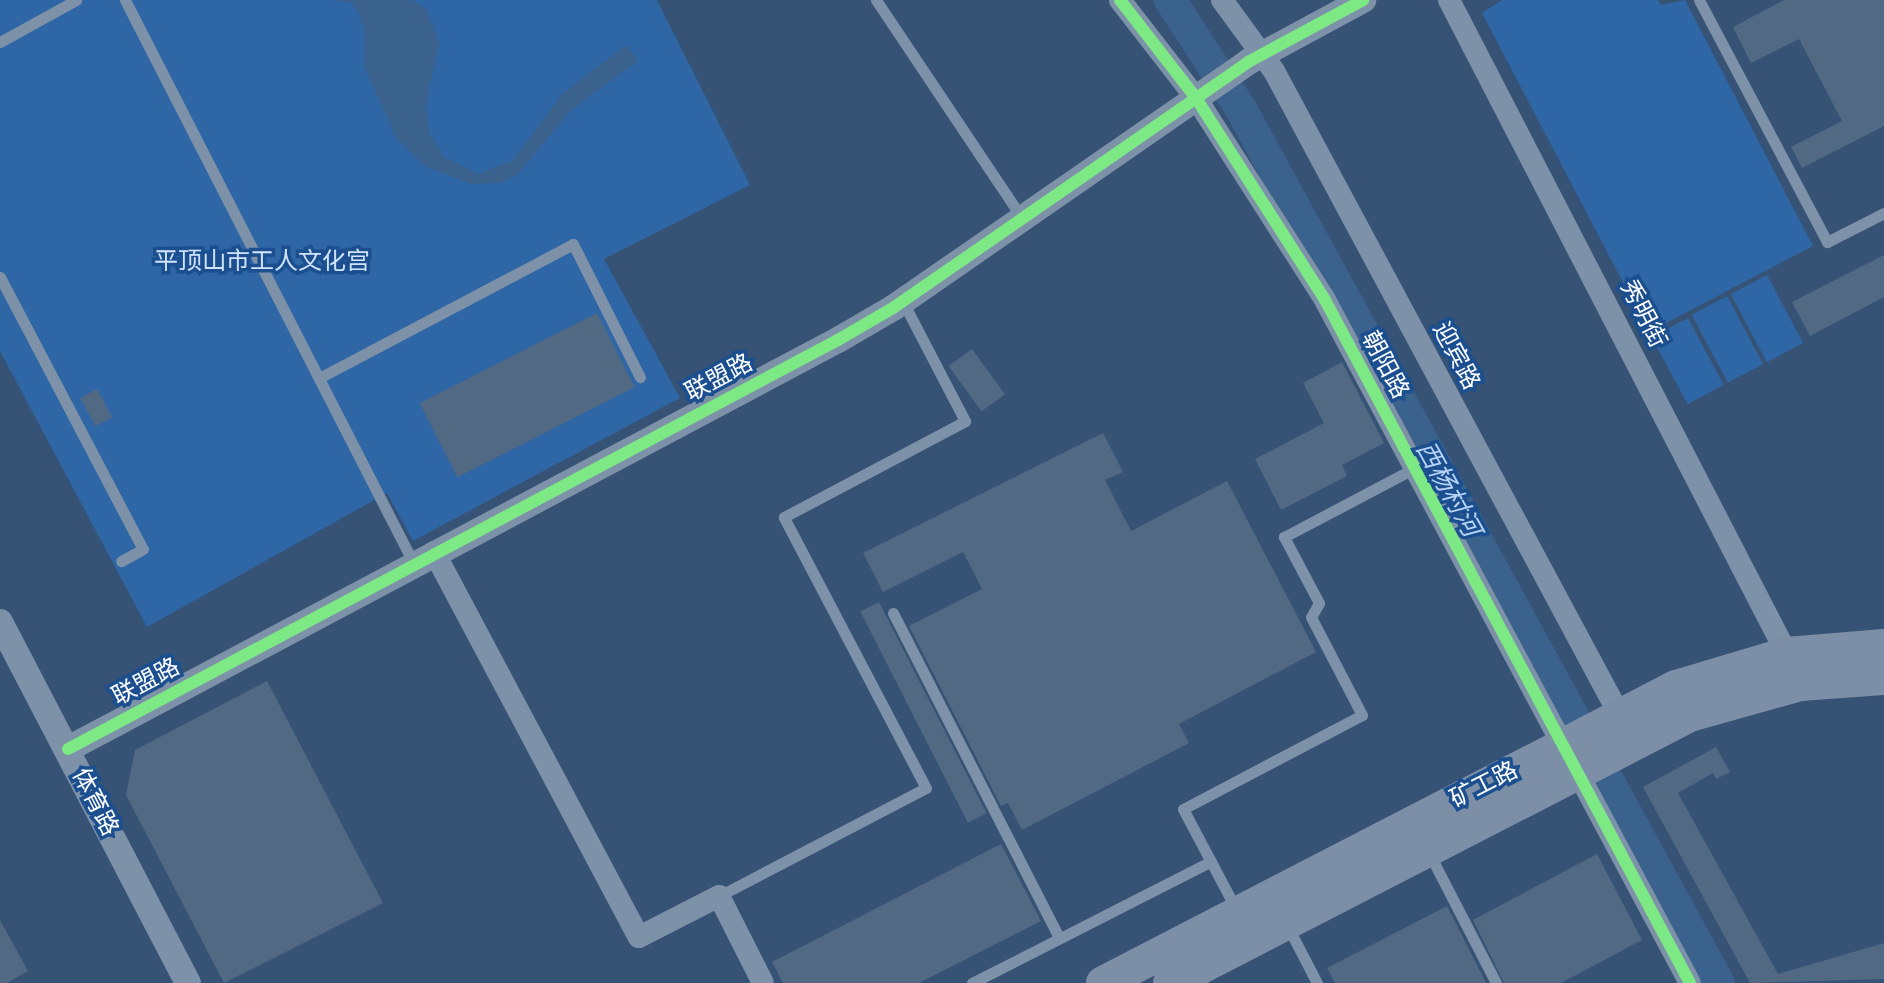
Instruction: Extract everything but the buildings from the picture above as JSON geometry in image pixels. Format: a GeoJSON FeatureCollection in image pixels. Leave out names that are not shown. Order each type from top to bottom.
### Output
{"type":"FeatureCollection","features":[{"type":"Feature","properties":{"kind":"main road","name":"矿工路"},"geometry":{"type":"LineString","coordinates":[[1103,983],[1238,913],[1618,734],[1676,687],[1787,654],[1884,646]]}},
{"type":"Feature","properties":{"kind":"main road","name":"矿工路"},"geometry":{"type":"LineString","coordinates":[[1618,734],[1758,693],[1827,680],[1884,678]]}},
{"type":"Feature","properties":{"kind":"main road","name":"矿工路"},"geometry":{"type":"LineString","coordinates":[[1170,983],[1427,849],[1571,758]]}},
{"type":"Feature","properties":{"kind":"street","name":"朝阳路"},"geometry":{"type":"LineString","coordinates":[[1120,0],[1200,95],[1325,300],[1690,983]]}},
{"type":"Feature","properties":{"kind":"street","name":"迎宾路"},"geometry":{"type":"LineString","coordinates":[[1222,0],[1618,734]]}},
{"type":"Feature","properties":{"kind":"street","name":"联盟路"},"geometry":{"type":"LineString","coordinates":[[68,749],[838,340],[902,301],[1255,57],[1363,0]]}},
{"type":"Feature","properties":{"kind":"street","name":"秀明街"},"geometry":{"type":"LineString","coordinates":[[1449,0],[1787,654]]}},
{"type":"Feature","properties":{"kind":"street"},"geometry":{"type":"LineString","coordinates":[[424,558],[639,937],[719,896],[763,983]]}},
{"type":"Feature","properties":{"kind":"street","name":"体育路"},"geometry":{"type":"LineString","coordinates":[[0,622],[188,983]]}},
{"type":"Feature","properties":{"kind":"lane"},"geometry":{"type":"LineString","coordinates":[[0,42],[76,0]]}},
{"type":"Feature","properties":{"kind":"lane"},"geometry":{"type":"LineString","coordinates":[[125,0],[319,378],[424,558]]}},
{"type":"Feature","properties":{"kind":"lane"},"geometry":{"type":"LineString","coordinates":[[876,0],[1022,218]]}},
{"type":"Feature","properties":{"kind":"lane"},"geometry":{"type":"LineString","coordinates":[[1699,0],[1827,242],[1884,213]]}},
{"type":"Feature","properties":{"kind":"lane"},"geometry":{"type":"LineString","coordinates":[[319,378],[573,244],[640,377]]}},
{"type":"Feature","properties":{"kind":"lane"},"geometry":{"type":"LineString","coordinates":[[0,277],[143,549],[121,561]]}},
{"type":"Feature","properties":{"kind":"lane"},"geometry":{"type":"LineString","coordinates":[[719,896],[926,788],[784,517],[965,421],[902,301]]}},
{"type":"Feature","properties":{"kind":"lane"},"geometry":{"type":"LineString","coordinates":[[1238,913],[1183,809],[1362,715],[1311,617],[1319,603],[1284,537],[1415,468]]}},
{"type":"Feature","properties":{"kind":"lane"},"geometry":{"type":"LineString","coordinates":[[893,613],[1059,938]]}},
{"type":"Feature","properties":{"kind":"lane"},"geometry":{"type":"LineString","coordinates":[[1427,849],[1496,983]]}},
{"type":"Feature","properties":{"kind":"lane"},"geometry":{"type":"LineString","coordinates":[[972,983],[1211,861]]}},
{"type":"Feature","properties":{"kind":"lane"},"geometry":{"type":"LineString","coordinates":[[1286,923],[1317,983]]}},
{"type":"Feature","properties":{"kind":"green space","name":"平顶山市工人文化宫"},"geometry":{"type":"Polygon","coordinates":[[[0,0],[657,0],[750,185],[604,259],[680,398],[413,541],[387,493],[147,627],[0,351],[0,0]]]}},
{"type":"Feature","properties":{"kind":"green space"},"geometry":{"type":"Polygon","coordinates":[[[1502,0],[1658,0],[1661,5],[1685,0],[1813,246],[1649,332],[1482,13],[1502,0]]]}},
{"type":"Feature","properties":{"kind":"green space"},"geometry":{"type":"Polygon","coordinates":[[[1767,275],[1803,343],[1767,362],[1731,294],[1767,275]]]}},
{"type":"Feature","properties":{"kind":"green space"},"geometry":{"type":"Polygon","coordinates":[[[1727,296],[1763,364],[1728,383],[1692,315],[1727,296]]]}},
{"type":"Feature","properties":{"kind":"green space"},"geometry":{"type":"Polygon","coordinates":[[[1688,318],[1724,385],[1687,404],[1652,337],[1688,318]]]}},
{"type":"Feature","properties":{"kind":"shaded area"},"geometry":{"type":"Polygon","coordinates":[[[336,0],[413,0],[426,9],[439,42],[426,105],[430,134],[444,157],[477,174],[512,161],[562,94],[626,45],[638,61],[572,109],[517,175],[499,183],[471,184],[425,166],[397,139],[365,69],[365,31],[358,12],[351,3],[336,0]]]}},
{"type":"Feature","properties":{"kind":"waterway","name":"西杨村河"},"geometry":{"type":"LineString","coordinates":[[1170,0],[1241,109],[1719,983]]}},
{"type":"Feature","properties":{"kind":"cycle path"},"geometry":{"type":"LineString","coordinates":[[1120,0],[1196,98],[1325,300],[1690,983]]}},
{"type":"Feature","properties":{"kind":"cycle path"},"geometry":{"type":"LineString","coordinates":[[68,749],[838,340],[893,308],[1248,62],[1363,0]]}}]}
